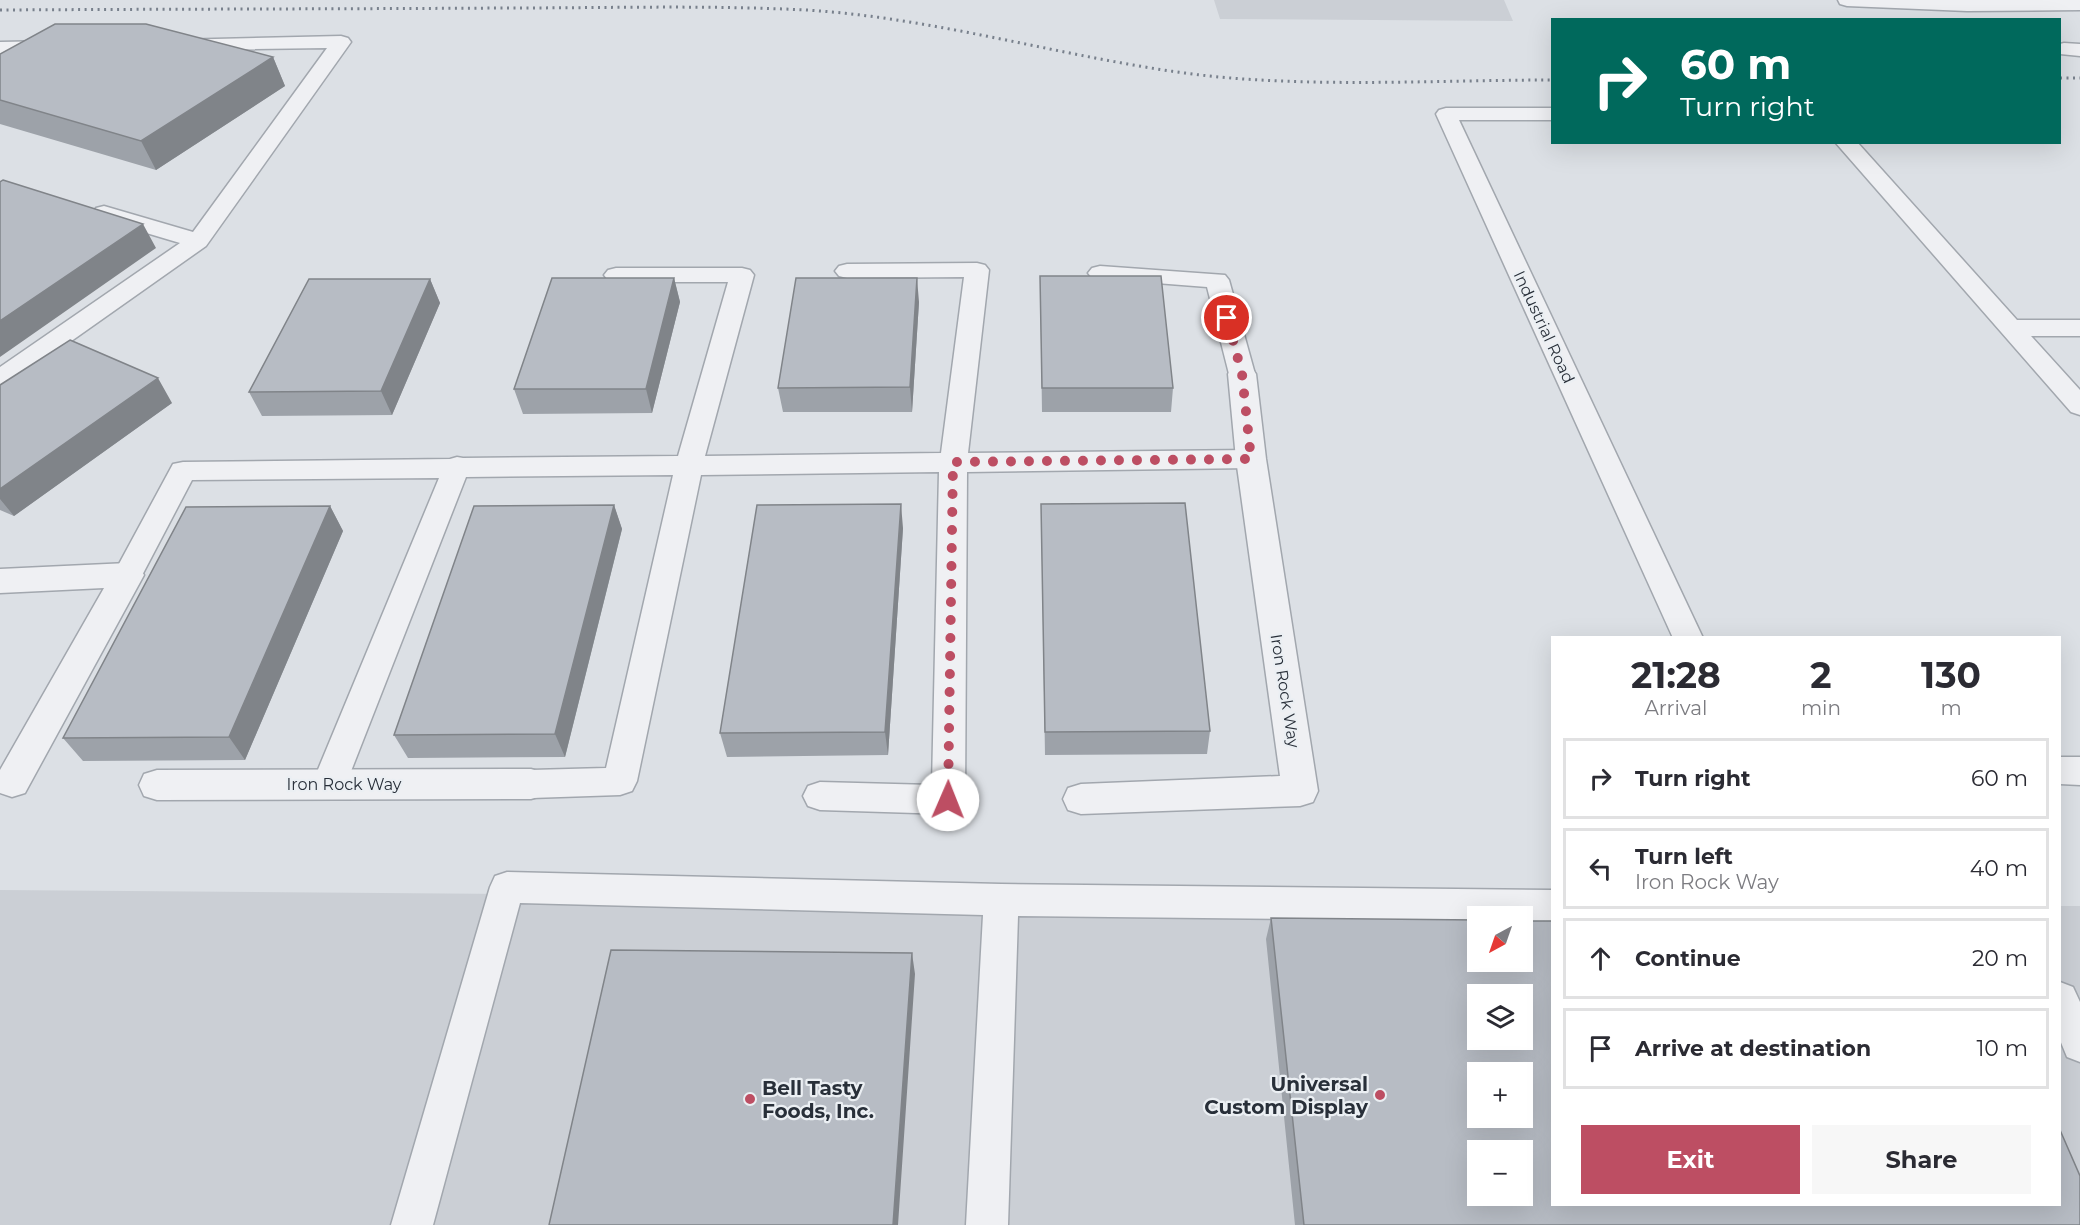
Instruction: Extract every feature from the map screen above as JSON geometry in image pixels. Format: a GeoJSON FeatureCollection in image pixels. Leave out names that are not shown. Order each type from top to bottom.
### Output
{"type":"FeatureCollection","features":[{"type":"Feature","properties":{"kind":"street","name":"Iron Rock Way"},"geometry":{"type":"LineString","coordinates":[[1081,799],[1300,791],[1251,459],[1242,374]]}},
{"type":"Feature","properties":{"kind":"street"},"geometry":{"type":"LineString","coordinates":[[0,581],[129,575]]}},
{"type":"Feature","properties":{"kind":"street"},"geometry":{"type":"LineString","coordinates":[[12,782],[129,575]]}},
{"type":"Feature","properties":{"kind":"street","name":"Iron Rock Way"},"geometry":{"type":"LineString","coordinates":[[157,785],[531,784]]}},
{"type":"Feature","properties":{"kind":"lane"},"geometry":{"type":"LineString","coordinates":[[1846,0],[1967,5],[2080,4]]}},
{"type":"Feature","properties":{"kind":"lane"},"geometry":{"type":"LineString","coordinates":[[0,379],[198,241],[341,42],[165,45]]}},
{"type":"Feature","properties":{"kind":"lane"},"geometry":{"type":"LineString","coordinates":[[0,48],[71,46]]}},
{"type":"Feature","properties":{"kind":"lane","name":"Industrial Road"},"geometry":{"type":"LineString","coordinates":[[1551,114],[1446,114],[1687,636]]}},
{"type":"Feature","properties":{"kind":"lane"},"geometry":{"type":"LineString","coordinates":[[1847,144],[2080,406]]}},
{"type":"Feature","properties":{"kind":"lane"},"geometry":{"type":"LineString","coordinates":[[88,208],[198,241]]}},
{"type":"Feature","properties":{"kind":"lane"},"geometry":{"type":"LineString","coordinates":[[820,796],[948,800],[953,462],[977,270],[847,271]]}},
{"type":"Feature","properties":{"kind":"lane"},"geometry":{"type":"LineString","coordinates":[[1100,273],[1217,280],[1242,374]]}},
{"type":"Feature","properties":{"kind":"lane"},"geometry":{"type":"LineString","coordinates":[[531,784],[620,781],[689,465],[742,275],[616,275]]}},
{"type":"Feature","properties":{"kind":"lane"},"geometry":{"type":"LineString","coordinates":[[2010,328],[2080,328]]}},
{"type":"Feature","properties":{"kind":"lane"},"geometry":{"type":"LineString","coordinates":[[129,575],[183,471],[457,466],[1251,459]]}},
{"type":"Feature","properties":{"kind":"lane"},"geometry":{"type":"LineString","coordinates":[[329,784],[457,466]]}},
{"type":"Feature","properties":{"kind":"lane"},"geometry":{"type":"LineString","coordinates":[[2061,771],[2080,771]]}},
{"type":"Feature","properties":{"kind":"lane"},"geometry":{"type":"LineString","coordinates":[[412,1225],[507,887],[1001,900],[1551,906]]}},
{"type":"Feature","properties":{"kind":"lane"},"geometry":{"type":"LineString","coordinates":[[987,1225],[1001,900]]}},
{"type":"Feature","properties":{"kind":"lane"},"geometry":{"type":"LineString","coordinates":[[2061,1001],[2080,1044]]}},
{"type":"Feature","properties":{"kind":"shaded area"},"geometry":{"type":"Polygon","coordinates":[[[1214,0],[1504,0],[1513,21],[1220,19],[1214,0]]]}},
{"type":"Feature","properties":{"kind":"shaded area"},"geometry":{"type":"Polygon","coordinates":[[[0,890],[1551,902],[1551,1206],[2061,1206],[2061,906],[2080,906],[2080,1225],[0,1225],[0,890]]]}},
{"type":"Feature","properties":{"kind":"building"},"geometry":{"type":"Polygon","coordinates":[[[55,24],[146,24],[273,57],[141,141],[0,100],[0,54],[55,24]]]}},
{"type":"Feature","properties":{"kind":"building"},"geometry":{"type":"Polygon","coordinates":[[[3,180],[143,224],[0,321],[0,182],[3,180]]]}},
{"type":"Feature","properties":{"kind":"building"},"geometry":{"type":"Polygon","coordinates":[[[1040,276],[1161,276],[1173,388],[1042,388],[1040,276]]]}},
{"type":"Feature","properties":{"kind":"building"},"geometry":{"type":"Polygon","coordinates":[[[552,278],[674,278],[646,389],[514,389],[552,278]]]}},
{"type":"Feature","properties":{"kind":"building"},"geometry":{"type":"Polygon","coordinates":[[[796,278],[917,278],[910,387],[778,388],[796,278]]]}},
{"type":"Feature","properties":{"kind":"building"},"geometry":{"type":"Polygon","coordinates":[[[309,279],[430,279],[381,391],[249,392],[309,279]]]}},
{"type":"Feature","properties":{"kind":"building"},"geometry":{"type":"Polygon","coordinates":[[[70,340],[158,378],[0,489],[0,385],[70,340]]]}},
{"type":"Feature","properties":{"kind":"building"},"geometry":{"type":"Polygon","coordinates":[[[1185,503],[1210,731],[1045,732],[1041,504],[1185,503]]]}},
{"type":"Feature","properties":{"kind":"building"},"geometry":{"type":"Polygon","coordinates":[[[901,504],[885,732],[720,733],[757,505],[901,504]]]}},
{"type":"Feature","properties":{"kind":"building"},"geometry":{"type":"Polygon","coordinates":[[[614,505],[555,734],[394,735],[474,506],[614,505]]]}},
{"type":"Feature","properties":{"kind":"building"},"geometry":{"type":"Polygon","coordinates":[[[330,506],[229,737],[63,738],[186,507],[330,506]]]}},
{"type":"Feature","properties":{"kind":"building","name":"Universal Custom Display"},"geometry":{"type":"Polygon","coordinates":[[[1271,918],[1467,920],[1467,972],[1533,972],[1533,921],[1551,921],[1551,1206],[2061,1206],[2061,1132],[2080,1176],[2080,1225],[1304,1225],[1271,918]]]}},
{"type":"Feature","properties":{"kind":"building","name":"Bell Tasty Foods, Inc."},"geometry":{"type":"Polygon","coordinates":[[[611,950],[912,953],[893,1225],[549,1225],[611,950]]]}},
{"type":"Feature","properties":{"kind":"railway"},"geometry":{"type":"LineString","coordinates":[[0,10],[658,7],[806,10],[905,21],[1101,59],[1200,75],[1331,82],[1551,80]]}},
{"type":"Feature","properties":{"kind":"railway"},"geometry":{"type":"LineString","coordinates":[[2061,78],[2080,78]]}},
{"type":"Feature","properties":{"kind":"place","name":"Universal Custom Display"},"geometry":{"type":"Point","coordinates":[1380,1095]}},
{"type":"Feature","properties":{"kind":"place","name":"Bell Tasty Foods, Inc."},"geometry":{"type":"Point","coordinates":[750,1099]}},
{"type":"Feature","properties":{"kind":"route"},"geometry":{"type":"LineString","coordinates":[[948,800],[953,462],[1251,459],[1242,374],[1227,318]]}}]}
